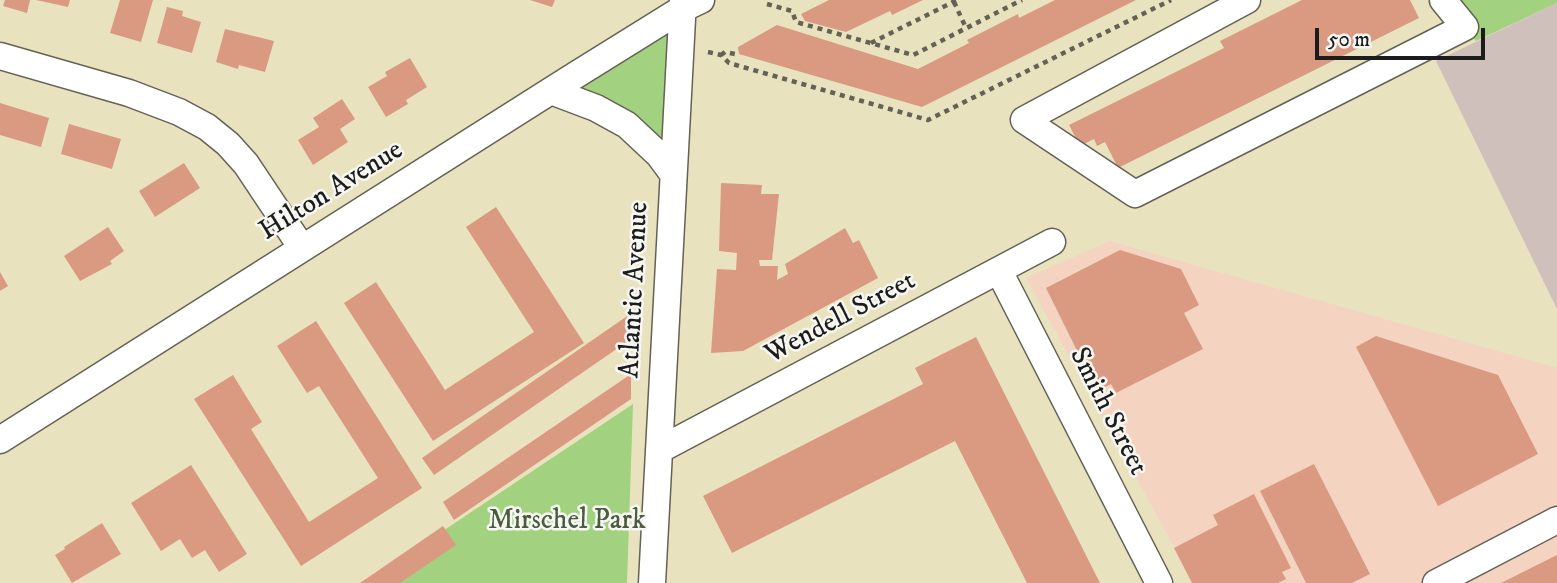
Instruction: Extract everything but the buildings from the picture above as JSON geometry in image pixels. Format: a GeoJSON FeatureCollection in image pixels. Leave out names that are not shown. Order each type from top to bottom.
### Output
{"type":"FeatureCollection","features":[{"type":"Feature","properties":{"kind":"street"},"geometry":{"type":"LineString","coordinates":[[1247,0],[1024,120],[1135,194],[1465,27],[1443,0]]}},
{"type":"Feature","properties":{"kind":"street","name":"Hilton Avenue"},"geometry":{"type":"LineString","coordinates":[[0,440],[688,3]]}},
{"type":"Feature","properties":{"kind":"street","name":"Atlantic Avenue"},"geometry":{"type":"LineString","coordinates":[[652,583],[673,174],[688,3]]}},
{"type":"Feature","properties":{"kind":"street"},"geometry":{"type":"LineString","coordinates":[[0,56],[129,93],[179,112],[207,127],[228,144],[246,164],[302,248]]}},
{"type":"Feature","properties":{"kind":"street"},"geometry":{"type":"LineString","coordinates":[[551,91],[596,108],[627,125],[659,155],[673,174]]}},
{"type":"Feature","properties":{"kind":"street","name":"Wendell Street"},"geometry":{"type":"LineString","coordinates":[[659,450],[1052,242]]}},
{"type":"Feature","properties":{"kind":"street","name":"Smith Street"},"geometry":{"type":"LineString","coordinates":[[999,271],[1159,583]]}},
{"type":"Feature","properties":{"kind":"street"},"geometry":{"type":"LineString","coordinates":[[1436,583],[1557,520]]}},
{"type":"Feature","properties":{"kind":"path"},"geometry":{"type":"LineString","coordinates":[[767,4],[792,11],[796,22],[913,55],[1022,0]]}},
{"type":"Feature","properties":{"kind":"path"},"geometry":{"type":"LineString","coordinates":[[708,52],[721,55],[729,64],[928,120],[1171,0]]}},
{"type":"Feature","properties":{"kind":"path"},"geometry":{"type":"LineString","coordinates":[[870,43],[956,1],[967,28]]}},
{"type":"Feature","properties":{"kind":"path"},"geometry":{"type":"LineString","coordinates":[[721,55],[725,52],[735,54]]}},
{"type":"Feature","properties":{"kind":"shaded area"},"geometry":{"type":"Polygon","coordinates":[[[1557,3],[1557,309],[1436,61],[1557,3]]]}},
{"type":"Feature","properties":{"kind":"shaded area"},"geometry":{"type":"Polygon","coordinates":[[[1110,241],[1557,368],[1557,583],[1194,583],[1026,278],[1110,241]]]}},
{"type":"Feature","properties":{"kind":"green space"},"geometry":{"type":"Polygon","coordinates":[[[1442,0],[1557,0],[1557,3],[1476,41],[1442,0]]]}},
{"type":"Feature","properties":{"kind":"green space"},"geometry":{"type":"Polygon","coordinates":[[[671,27],[664,151],[570,86],[671,27]]]}},
{"type":"Feature","properties":{"kind":"green space","name":"Mirschel Park"},"geometry":{"type":"Polygon","coordinates":[[[633,404],[627,583],[365,583],[633,404]]]}}]}
